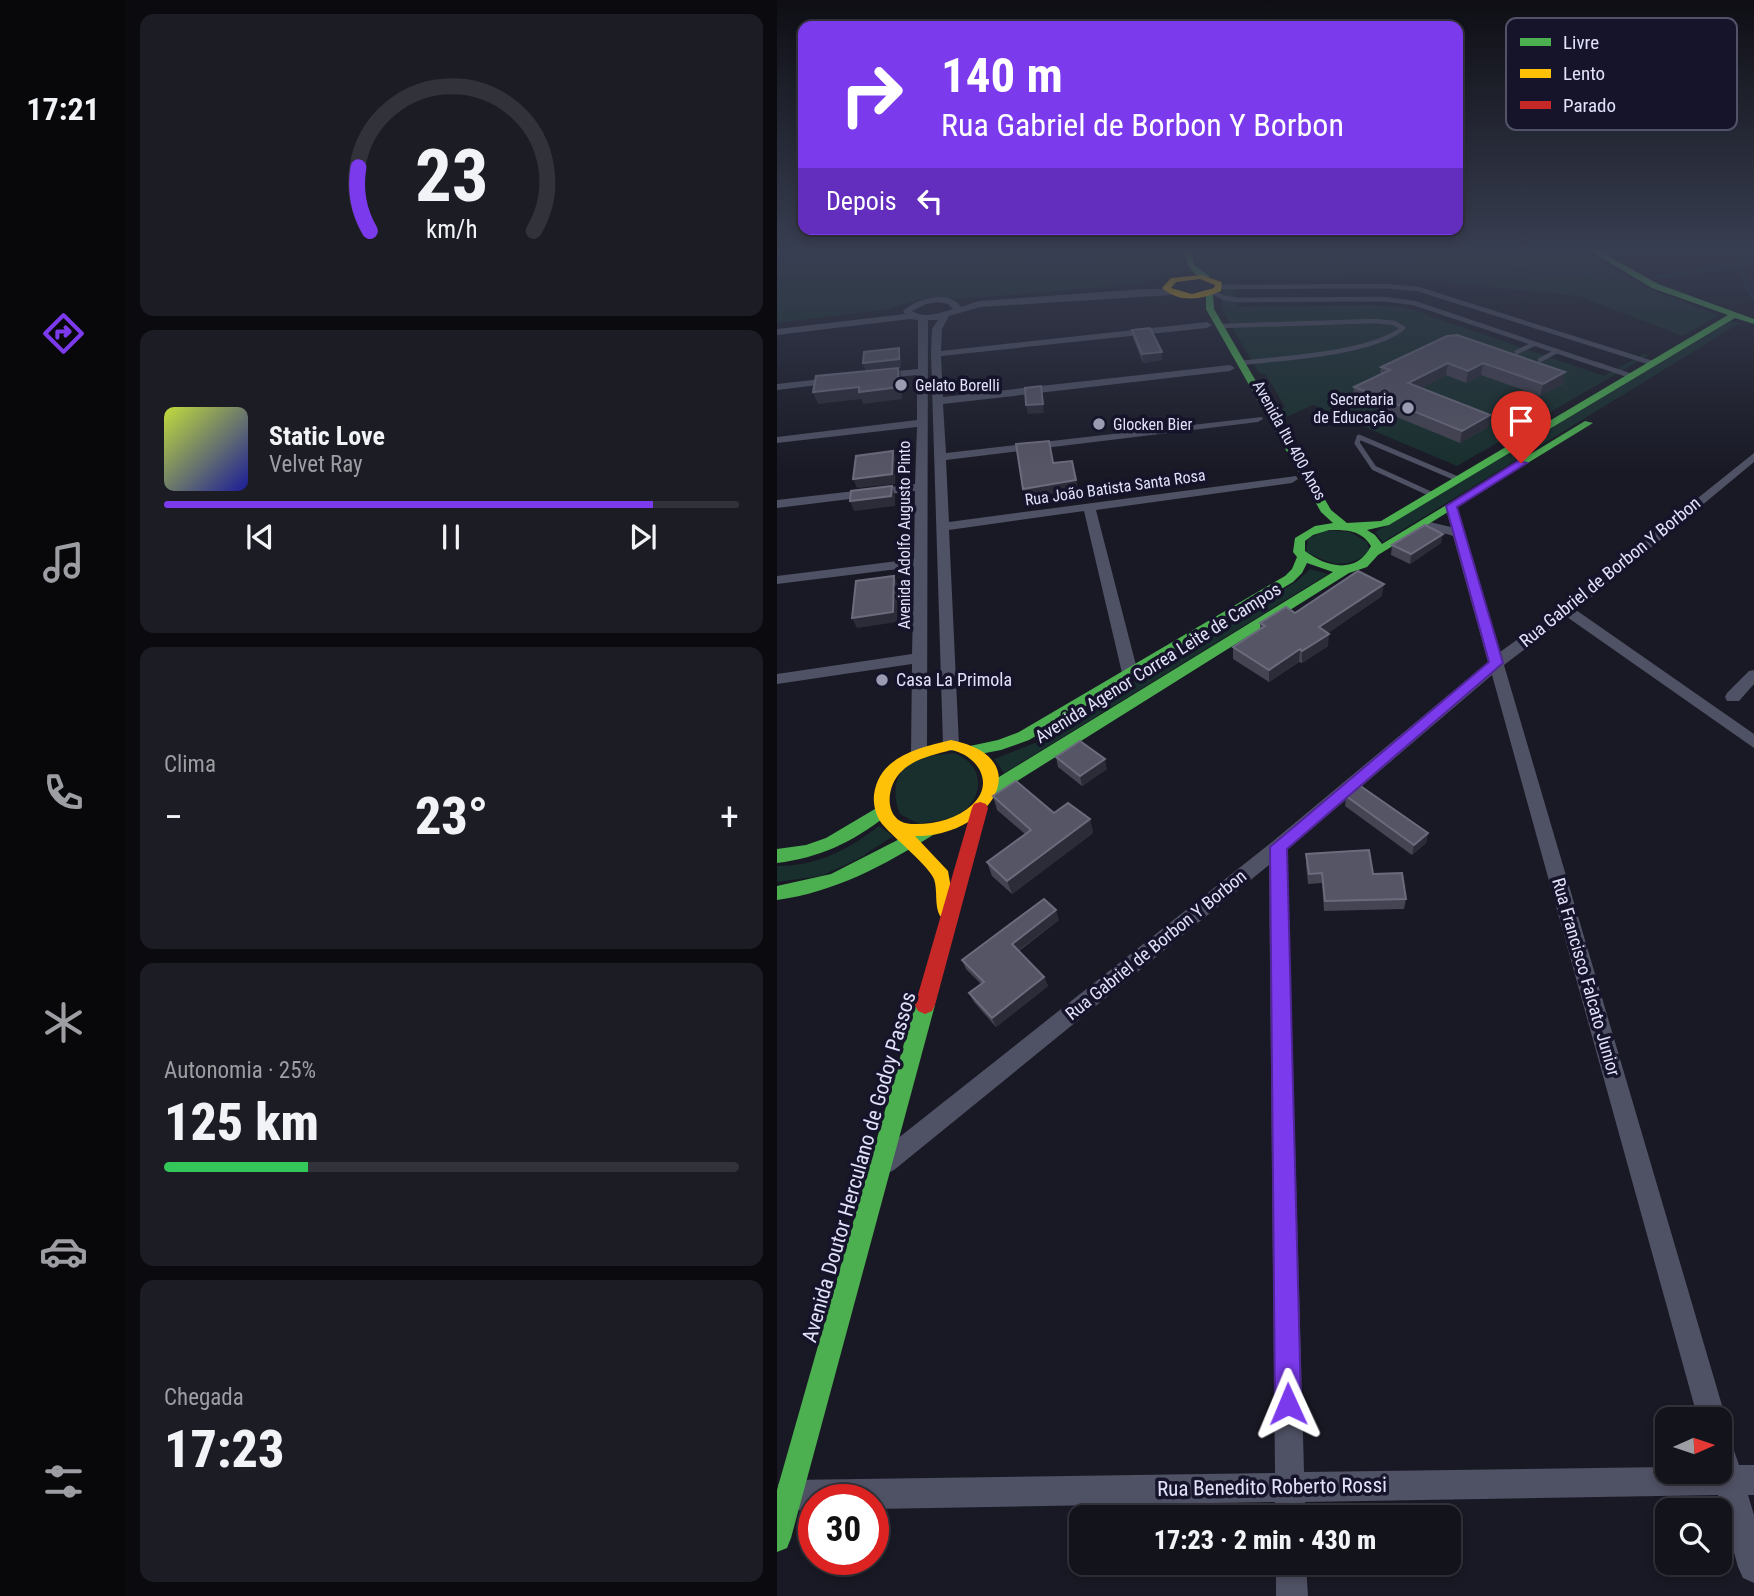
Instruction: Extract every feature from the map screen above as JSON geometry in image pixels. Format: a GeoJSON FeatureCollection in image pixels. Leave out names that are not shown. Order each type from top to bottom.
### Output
{"type":"FeatureCollection","features":[{"type":"Feature","properties":{"kind":"street"},"geometry":{"type":"LineString","coordinates":[[777,329],[827,323]]}},
{"type":"Feature","properties":{"kind":"street","name":"Avenida Adolfo Augusto Pinto"},"geometry":{"type":"LineString","coordinates":[[915,323],[922,372],[919,752]]}},
{"type":"Feature","properties":{"kind":"street","name":"Avenida Adolfo Augusto Pinto"},"geometry":{"type":"LineString","coordinates":[[942,323],[937,329],[936,354],[951,745]]}},
{"type":"Feature","properties":{"kind":"street","name":"Avenida Itu 400 Anos"},"geometry":{"type":"LineString","coordinates":[[1211,323],[1327,512],[1371,537],[1377,551]]}},
{"type":"Feature","properties":{"kind":"street"},"geometry":{"type":"LineString","coordinates":[[1345,570],[1320,567],[1303,557],[1298,546],[1299,540],[1310,531],[1325,526],[1351,528],[1385,523],[1720,323]]}},
{"type":"Feature","properties":{"kind":"street"},"geometry":{"type":"LineString","coordinates":[[1696,357],[1752,323]]}},
{"type":"Feature","properties":{"kind":"street"},"geometry":{"type":"LineString","coordinates":[[936,354],[1213,326]]}},
{"type":"Feature","properties":{"kind":"street","name":"Avenida Itu 400 Anos"},"geometry":{"type":"LineString","coordinates":[[1236,365],[1258,419],[1314,520],[1310,531]]}},
{"type":"Feature","properties":{"kind":"street"},"geometry":{"type":"LineString","coordinates":[[938,401],[1236,365]]}},
{"type":"Feature","properties":{"kind":"street"},"geometry":{"type":"LineString","coordinates":[[869,377],[922,372]]}},
{"type":"Feature","properties":{"kind":"street"},"geometry":{"type":"LineString","coordinates":[[777,387],[856,379]]}},
{"type":"Feature","properties":{"kind":"street"},"geometry":{"type":"LineString","coordinates":[[1377,551],[1603,414]]}},
{"type":"Feature","properties":{"kind":"street"},"geometry":{"type":"LineString","coordinates":[[940,457],[1258,419]]}},
{"type":"Feature","properties":{"kind":"street"},"geometry":{"type":"LineString","coordinates":[[777,440],[922,423]]}},
{"type":"Feature","properties":{"kind":"street","name":"Rua Gabriel de Borbon Y Borbon"},"geometry":{"type":"LineString","coordinates":[[880,1167],[1278,847],[1496,663],[1567,610],[1752,460]]}},
{"type":"Feature","properties":{"kind":"street","name":"Rua João Batista Santa Rosa"},"geometry":{"type":"LineString","coordinates":[[943,527],[1292,479]]}},
{"type":"Feature","properties":{"kind":"street"},"geometry":{"type":"LineString","coordinates":[[777,504],[922,487]]}},
{"type":"Feature","properties":{"kind":"street","name":"Rua Francisco Falcato Junior"},"geometry":{"type":"LineString","coordinates":[[1451,506],[1709,1407]]}},
{"type":"Feature","properties":{"kind":"street"},"geometry":{"type":"LineString","coordinates":[[1089,507],[1130,673]]}},
{"type":"Feature","properties":{"kind":"street"},"geometry":{"type":"LineString","coordinates":[[1425,523],[1459,534]]}},
{"type":"Feature","properties":{"kind":"street","name":"Avenida Agenor Correa Leite de Campos"},"geometry":{"type":"LineString","coordinates":[[992,789],[1345,570],[1366,564],[1377,551]]}},
{"type":"Feature","properties":{"kind":"street","name":"Avenida Agenor Correa Leite de Campos"},"geometry":{"type":"LineString","coordinates":[[975,750],[1001,745],[1024,736],[1289,579],[1298,570],[1303,557]]}},
{"type":"Feature","properties":{"kind":"street"},"geometry":{"type":"LineString","coordinates":[[777,580],[921,562]]}},
{"type":"Feature","properties":{"kind":"street"},"geometry":{"type":"LineString","coordinates":[[1567,610],[1754,742]]}},
{"type":"Feature","properties":{"kind":"street"},"geometry":{"type":"LineString","coordinates":[[777,679],[921,658]]}},
{"type":"Feature","properties":{"kind":"street"},"geometry":{"type":"LineString","coordinates":[[1733,698],[1754,675]]}},
{"type":"Feature","properties":{"kind":"street"},"geometry":{"type":"LineString","coordinates":[[777,893],[822,886],[910,841],[927,831],[951,824],[980,808],[992,789],[988,768],[975,750],[951,745],[919,752],[901,761],[888,774],[880,788],[880,812],[910,841],[942,876],[946,895],[945,936]]}},
{"type":"Feature","properties":{"kind":"street","name":"Avenida Doutor Herculano de Godoy Passos"},"geometry":{"type":"LineString","coordinates":[[777,1538],[980,808]]}},
{"type":"Feature","properties":{"kind":"street"},"geometry":{"type":"LineString","coordinates":[[777,856],[811,853],[829,847],[850,837],[880,812]]}},
{"type":"Feature","properties":{"kind":"street"},"geometry":{"type":"LineString","coordinates":[[896,827],[927,831]]}},
{"type":"Feature","properties":{"kind":"street"},"geometry":{"type":"LineString","coordinates":[[1278,847],[1290,1505]]}},
{"type":"Feature","properties":{"kind":"street"},"geometry":{"type":"LineString","coordinates":[[1742,1480],[1754,1567]]}},
{"type":"Feature","properties":{"kind":"street","name":"Rua Benedito Roberto Rossi"},"geometry":{"type":"LineString","coordinates":[[789,1495],[1742,1480]]}},
{"type":"Feature","properties":{"kind":"street"},"geometry":{"type":"LineString","coordinates":[[1291,1575],[1292,1596]]}},
{"type":"Feature","properties":{"kind":"lane"},"geometry":{"type":"LineString","coordinates":[[1213,326],[1295,323]]}},
{"type":"Feature","properties":{"kind":"lane"},"geometry":{"type":"LineString","coordinates":[[1236,365],[1375,344],[1399,334],[1403,328],[1395,323]]}},
{"type":"Feature","properties":{"kind":"lane"},"geometry":{"type":"LineString","coordinates":[[1474,323],[1630,376]]}},
{"type":"Feature","properties":{"kind":"lane"},"geometry":{"type":"LineString","coordinates":[[1529,323],[1653,363]]}},
{"type":"Feature","properties":{"kind":"lane"},"geometry":{"type":"LineString","coordinates":[[1544,347],[1565,335]]}},
{"type":"Feature","properties":{"kind":"lane"},"geometry":{"type":"LineString","coordinates":[[1517,352],[1534,344]]}},
{"type":"Feature","properties":{"kind":"lane"},"geometry":{"type":"LineString","coordinates":[[1540,360],[1557,351]]}},
{"type":"Feature","properties":{"kind":"lane"},"geometry":{"type":"LineString","coordinates":[[1433,495],[1374,468],[1357,443],[1359,437],[1458,479]]}},
{"type":"Feature","properties":{"kind":"green space"},"geometry":{"type":"Polygon","coordinates":[[[1230,323],[1452,323],[1604,376],[1644,354],[1649,355],[1457,466],[1313,405],[1284,418],[1280,411],[1285,407],[1266,375],[1258,372],[1230,323]]]}},
{"type":"Feature","properties":{"kind":"green space"},"geometry":{"type":"Polygon","coordinates":[[[1650,323],[1704,323],[1683,336],[1650,323]]]}},
{"type":"Feature","properties":{"kind":"green space"},"geometry":{"type":"Polygon","coordinates":[[[1727,323],[1739,323],[1383,542],[1375,532],[1727,323]]]}},
{"type":"Feature","properties":{"kind":"green space"},"geometry":{"type":"Polygon","coordinates":[[[1326,530],[1350,532],[1367,542],[1369,549],[1366,556],[1342,564],[1323,560],[1306,552],[1308,539],[1326,530]]]}},
{"type":"Feature","properties":{"kind":"green space"},"geometry":{"type":"Polygon","coordinates":[[[1310,569],[1328,574],[1004,773],[994,759],[1035,743],[1297,581],[1310,569]]]}},
{"type":"Feature","properties":{"kind":"green space"},"geometry":{"type":"Polygon","coordinates":[[[953,753],[964,758],[976,773],[978,781],[974,800],[958,815],[940,820],[920,823],[900,814],[895,792],[902,771],[918,759],[953,753]]]}},
{"type":"Feature","properties":{"kind":"green space"},"geometry":{"type":"Polygon","coordinates":[[[879,826],[893,836],[858,859],[821,876],[777,882],[777,866],[819,860],[844,849],[879,826]]]}},
{"type":"Feature","properties":{"kind":"building"},"geometry":{"type":"Polygon","coordinates":[[[1150,328],[1162,352],[1142,354],[1132,330],[1150,328]]]}},
{"type":"Feature","properties":{"kind":"building"},"geometry":{"type":"Polygon","coordinates":[[[1457,335],[1565,372],[1543,384],[1483,363],[1468,371],[1448,363],[1408,383],[1490,415],[1462,431],[1354,387],[1390,370],[1381,367],[1447,336],[1457,335]]]}},
{"type":"Feature","properties":{"kind":"building"},"geometry":{"type":"Polygon","coordinates":[[[899,348],[899,359],[863,363],[864,352],[899,348]]]}},
{"type":"Feature","properties":{"kind":"building"},"geometry":{"type":"Polygon","coordinates":[[[898,368],[899,387],[859,392],[859,387],[813,392],[816,376],[898,368]]]}},
{"type":"Feature","properties":{"kind":"building"},"geometry":{"type":"Polygon","coordinates":[[[1041,386],[1043,404],[1026,405],[1025,388],[1041,386]]]}},
{"type":"Feature","properties":{"kind":"building"},"geometry":{"type":"Polygon","coordinates":[[[1518,398],[1544,408],[1524,419],[1497,409],[1518,398]]]}},
{"type":"Feature","properties":{"kind":"building"},"geometry":{"type":"Polygon","coordinates":[[[1049,441],[1053,463],[1072,461],[1076,480],[1023,489],[1016,444],[1049,441]]]}},
{"type":"Feature","properties":{"kind":"building"},"geometry":{"type":"Polygon","coordinates":[[[893,451],[892,474],[853,479],[856,456],[893,451]]]}},
{"type":"Feature","properties":{"kind":"building"},"geometry":{"type":"Polygon","coordinates":[[[892,486],[891,496],[850,501],[851,491],[892,486]]]}},
{"type":"Feature","properties":{"kind":"building"},"geometry":{"type":"Polygon","coordinates":[[[1425,525],[1443,534],[1411,554],[1392,545],[1425,525]]]}},
{"type":"Feature","properties":{"kind":"building"},"geometry":{"type":"Polygon","coordinates":[[[1358,571],[1384,584],[1319,627],[1329,634],[1302,651],[1300,649],[1269,670],[1233,647],[1265,626],[1260,623],[1286,607],[1295,613],[1358,571]]]}},
{"type":"Feature","properties":{"kind":"building"},"geometry":{"type":"Polygon","coordinates":[[[894,576],[893,612],[852,618],[856,581],[894,576]]]}},
{"type":"Feature","properties":{"kind":"building"},"geometry":{"type":"Polygon","coordinates":[[[1080,741],[1105,759],[1080,776],[1056,757],[1080,741]]]}},
{"type":"Feature","properties":{"kind":"building"},"geometry":{"type":"Polygon","coordinates":[[[1016,781],[1054,813],[1068,803],[1090,819],[1007,881],[987,862],[1031,830],[993,796],[1016,781]]]}},
{"type":"Feature","properties":{"kind":"building"},"geometry":{"type":"Polygon","coordinates":[[[1359,785],[1428,833],[1414,845],[1346,796],[1359,785]]]}},
{"type":"Feature","properties":{"kind":"building"},"geometry":{"type":"Polygon","coordinates":[[[1369,850],[1373,874],[1402,873],[1406,899],[1325,901],[1322,873],[1309,874],[1306,854],[1369,850]]]}},
{"type":"Feature","properties":{"kind":"building"},"geometry":{"type":"Polygon","coordinates":[[[1044,899],[1056,910],[1012,944],[1044,977],[992,1018],[969,993],[984,982],[962,960],[1044,899]]]}},
{"type":"Feature","properties":{"kind":"traffic: fast"},"geometry":{"type":"LineString","coordinates":[[1218,323],[1327,512],[1343,526]]}},
{"type":"Feature","properties":{"kind":"traffic: fast"},"geometry":{"type":"LineString","coordinates":[[1358,529],[1371,537],[1377,546],[1363,565],[1353,569],[1330,568],[1299,552],[1299,540],[1319,529],[1385,523],[1720,323]]}},
{"type":"Feature","properties":{"kind":"traffic: fast"},"geometry":{"type":"LineString","coordinates":[[1377,552],[1588,423]]}},
{"type":"Feature","properties":{"kind":"traffic: fast"},"geometry":{"type":"LineString","coordinates":[[975,750],[1001,745],[1024,736],[1289,579],[1298,570],[1303,557]]}},
{"type":"Feature","properties":{"kind":"traffic: fast"},"geometry":{"type":"LineString","coordinates":[[992,789],[1345,570]]}},
{"type":"Feature","properties":{"kind":"traffic: fast"},"geometry":{"type":"LineString","coordinates":[[777,856],[806,852],[832,843],[880,812]]}},
{"type":"Feature","properties":{"kind":"traffic: fast"},"geometry":{"type":"LineString","coordinates":[[777,893],[837,879],[927,831]]}},
{"type":"Feature","properties":{"kind":"traffic: fast"},"geometry":{"type":"LineString","coordinates":[[777,1538],[925,1005]]}},
{"type":"Feature","properties":{"kind":"traffic: slow"},"geometry":{"type":"LineString","coordinates":[[951,745],[974,752],[983,760],[989,771],[991,786],[987,798],[978,809],[951,824],[920,830],[896,827],[884,813],[882,803],[882,793],[889,774],[909,758],[951,745]]}},
{"type":"Feature","properties":{"kind":"traffic: slow"},"geometry":{"type":"LineString","coordinates":[[899,830],[942,876],[946,911]]}},
{"type":"Feature","properties":{"kind":"traffic: jam"},"geometry":{"type":"LineString","coordinates":[[925,1005],[980,808]]}},
{"type":"Feature","properties":{"kind":"place","name":"Gelato Borelli"},"geometry":{"type":"Point","coordinates":[901,385]}},
{"type":"Feature","properties":{"kind":"place","name":"Secretaria de Educação"},"geometry":{"type":"Point","coordinates":[1408,408]}},
{"type":"Feature","properties":{"kind":"place","name":"Glocken Bier"},"geometry":{"type":"Point","coordinates":[1099,424]}},
{"type":"Feature","properties":{"kind":"place","name":"Casa La Primola"},"geometry":{"type":"Point","coordinates":[882,680]}},
{"type":"Feature","properties":{"kind":"route"},"geometry":{"type":"LineString","coordinates":[[1288,1404],[1278,847],[1496,663],[1451,506],[1521,463]]}}]}
